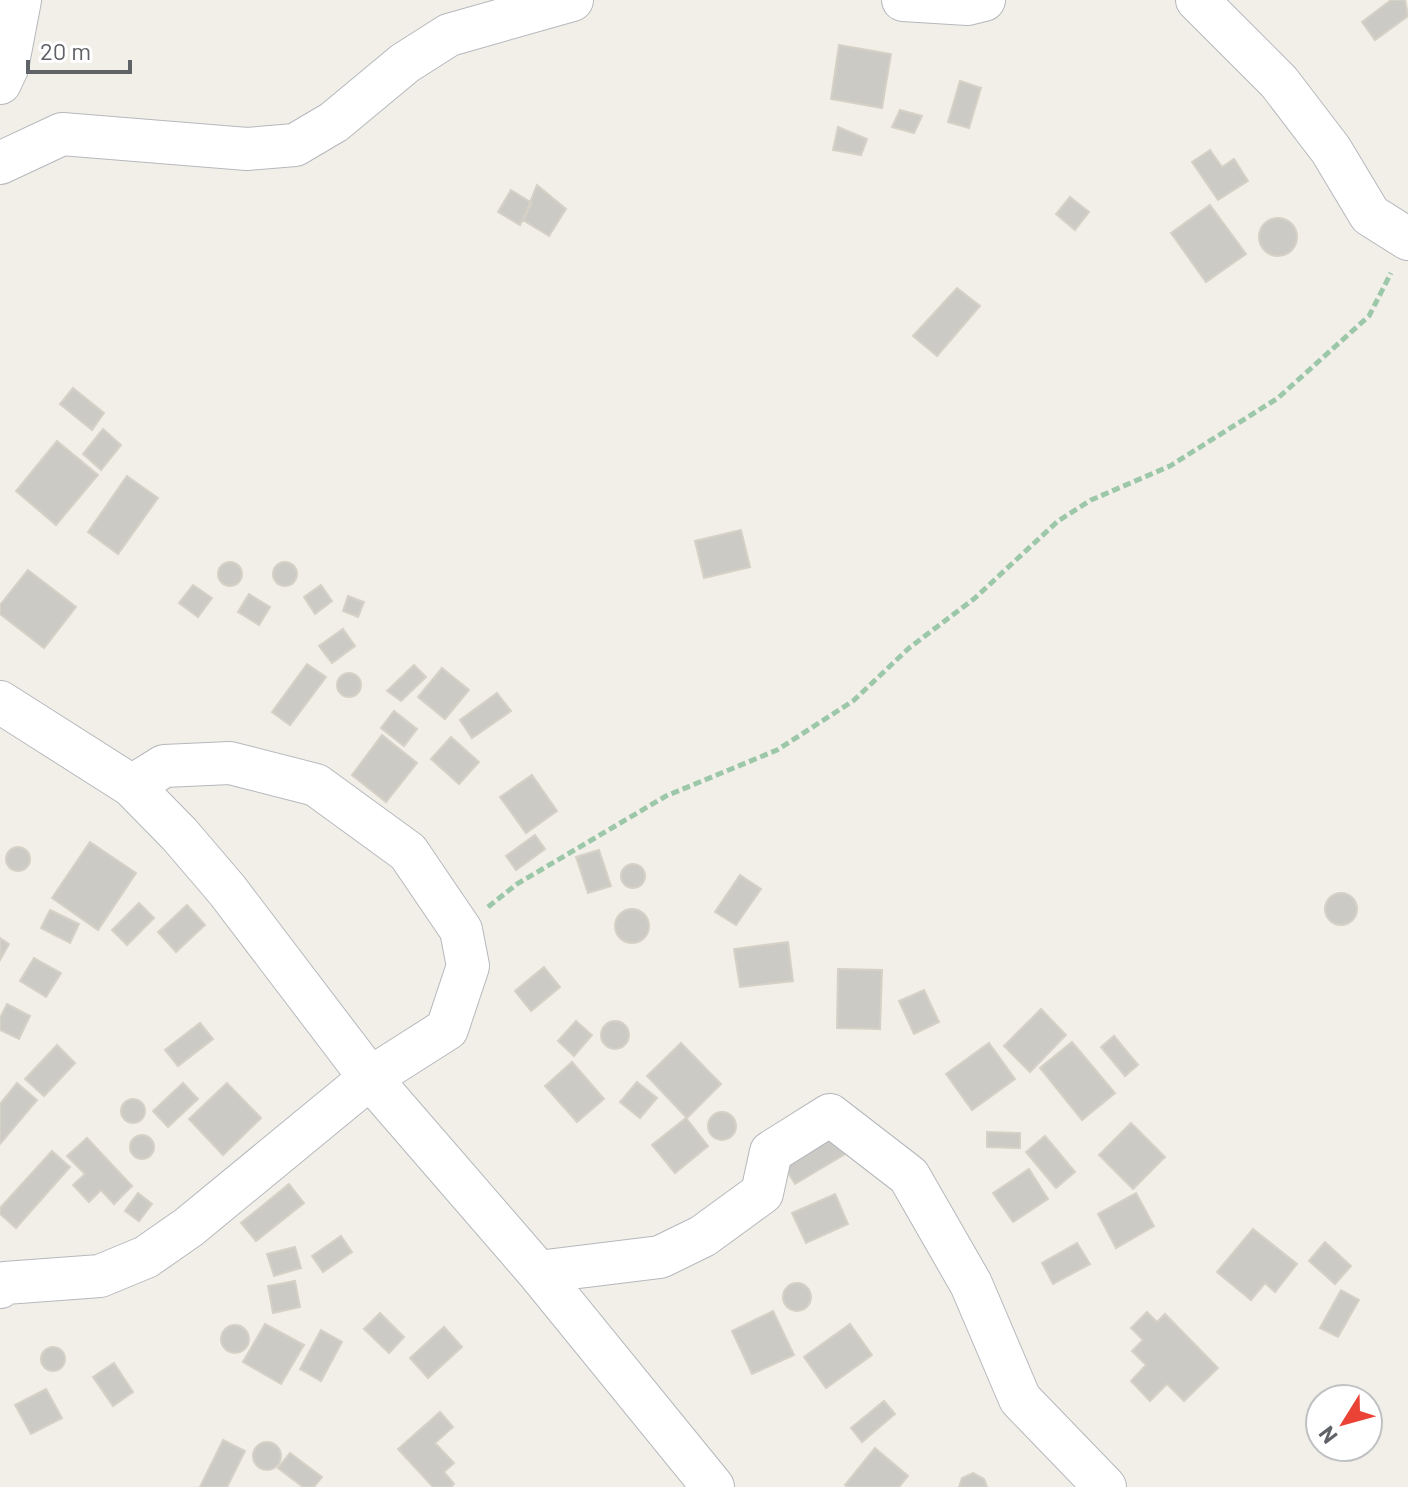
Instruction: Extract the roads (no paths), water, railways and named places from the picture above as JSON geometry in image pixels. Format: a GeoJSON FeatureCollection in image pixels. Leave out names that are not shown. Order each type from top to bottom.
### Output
{"type":"FeatureCollection","features":[{"type":"Feature","properties":{"kind":"street"},"geometry":{"type":"LineString","coordinates":[[0,83],[7,68],[20,0]]}},
{"type":"Feature","properties":{"kind":"street"},"geometry":{"type":"LineString","coordinates":[[0,163],[62,134],[247,149],[295,145],[334,122],[405,63],[449,35],[572,0]]}},
{"type":"Feature","properties":{"kind":"street"},"geometry":{"type":"LineString","coordinates":[[903,0],[968,4],[984,0]]}},
{"type":"Feature","properties":{"kind":"street"},"geometry":{"type":"LineString","coordinates":[[1197,0],[1279,82],[1331,150],[1370,215],[1402,252]]}},
{"type":"Feature","properties":{"kind":"street"},"geometry":{"type":"LineString","coordinates":[[0,702],[132,786],[227,890],[370,1078],[538,1272],[713,1487]]}},
{"type":"Feature","properties":{"kind":"street"},"geometry":{"type":"LineString","coordinates":[[2,1282],[100,1276],[146,1257],[189,1227],[370,1078],[447,1029],[468,966],[461,930],[408,852],[316,785],[230,763],[164,766],[132,786]]}},
{"type":"Feature","properties":{"kind":"street"},"geometry":{"type":"LineString","coordinates":[[538,1272],[660,1257],[703,1236],[762,1193],[771,1152],[830,1115],[909,1176],[971,1284],[1020,1399],[1105,1487]]}}]}
